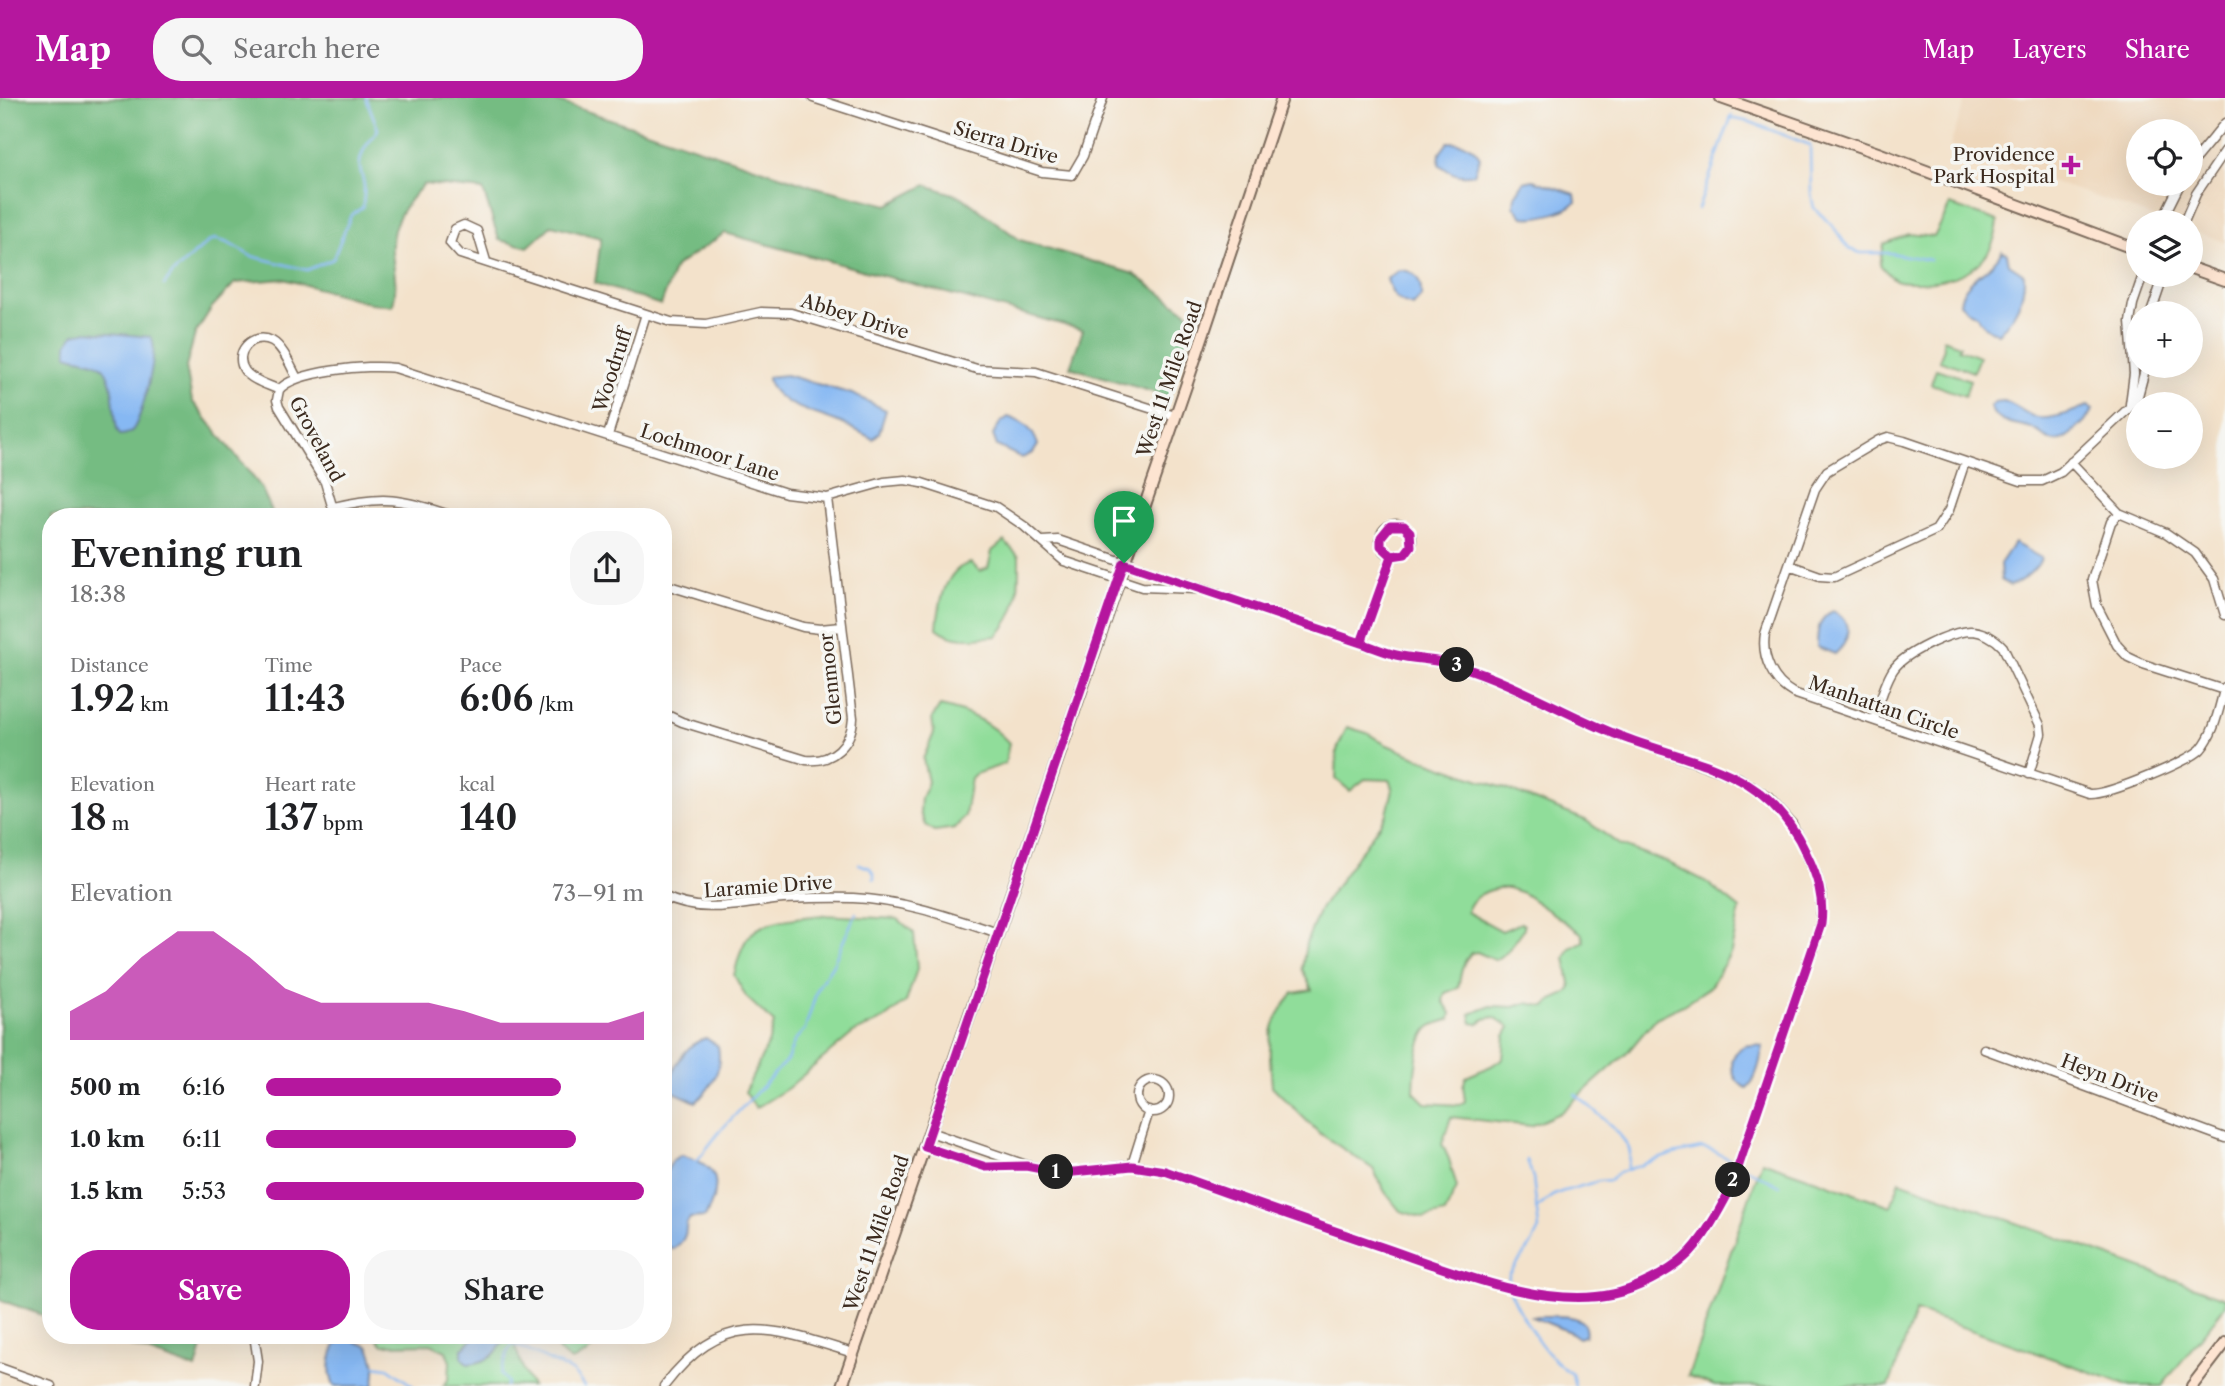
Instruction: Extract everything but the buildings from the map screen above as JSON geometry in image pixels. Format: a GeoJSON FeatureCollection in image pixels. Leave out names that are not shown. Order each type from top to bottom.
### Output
{"type":"FeatureCollection","features":[{"type":"Feature","properties":{"kind":"street","name":"Sierra Drive"},"geometry":{"type":"LineString","coordinates":[[813,98],[1042,172],[1072,175],[1083,156],[1103,98]]}},
{"type":"Feature","properties":{"kind":"street","name":"West 11 Mile Road"},"geometry":{"type":"LineString","coordinates":[[842,1386],[1282,98]]}},
{"type":"Feature","properties":{"kind":"street"},"geometry":{"type":"LineString","coordinates":[[1721,98],[2126,246]]}},
{"type":"Feature","properties":{"kind":"street"},"geometry":{"type":"LineString","coordinates":[[2203,150],[2225,123]]}},
{"type":"Feature","properties":{"kind":"street"},"geometry":{"type":"LineString","coordinates":[[2189,210],[2196,194],[2225,151]]}},
{"type":"Feature","properties":{"kind":"street","name":"Abbey Drive"},"geometry":{"type":"LineString","coordinates":[[486,261],[477,230],[464,225],[455,229],[450,243],[456,251],[486,261],[646,314],[671,322],[699,325],[761,312],[791,313],[964,366],[990,371],[1036,372],[1175,416]]}},
{"type":"Feature","properties":{"kind":"street"},"geometry":{"type":"LineString","coordinates":[[2203,272],[2225,280]]}},
{"type":"Feature","properties":{"kind":"street","name":"Woodruff"},"geometry":{"type":"LineString","coordinates":[[608,435],[646,314]]}},
{"type":"Feature","properties":{"kind":"street","name":"Groveland"},"geometry":{"type":"LineString","coordinates":[[297,378],[276,345],[265,339],[246,345],[241,356],[243,369],[247,374],[279,390],[279,407],[319,472],[333,508]]}},
{"type":"Feature","properties":{"kind":"street","name":"Lochmoor Lane"},"geometry":{"type":"LineString","coordinates":[[279,390],[297,378],[365,367],[395,368],[786,493],[827,498],[884,482],[914,481],[996,507],[1042,541],[1060,559],[1150,589],[1203,589]]}},
{"type":"Feature","properties":{"kind":"street","name":"Manhattan Circle"},"geometry":{"type":"LineString","coordinates":[[2126,411],[2061,472],[2032,483],[1888,438],[1879,440],[1826,471],[1815,489],[1763,644],[1768,663],[1779,684],[1793,692],[2090,794],[2099,794],[2124,785],[2196,754],[2207,741],[2225,689]]}},
{"type":"Feature","properties":{"kind":"street"},"geometry":{"type":"LineString","coordinates":[[2071,461],[2119,513],[2166,533],[2195,553],[2214,579],[2225,615]]}},
{"type":"Feature","properties":{"kind":"street"},"geometry":{"type":"LineString","coordinates":[[1789,565],[1820,576],[1834,577],[1936,530],[1949,510],[1965,462]]}},
{"type":"Feature","properties":{"kind":"street","name":"Glenmoor"},"geometry":{"type":"LineString","coordinates":[[672,717],[799,759],[825,760],[843,746],[853,729],[827,498]]}},
{"type":"Feature","properties":{"kind":"street"},"geometry":{"type":"LineString","coordinates":[[342,508],[364,500],[395,499],[426,508]]}},
{"type":"Feature","properties":{"kind":"street"},"geometry":{"type":"LineString","coordinates":[[2119,513],[2111,522],[2092,580],[2097,606],[2117,645],[2128,657],[2143,664],[2225,689]]}},
{"type":"Feature","properties":{"kind":"street"},"geometry":{"type":"LineString","coordinates":[[1394,524],[1404,526],[1410,532],[1411,546],[1405,554],[1392,556],[1381,546],[1383,532],[1394,524]]}},
{"type":"Feature","properties":{"kind":"street"},"geometry":{"type":"LineString","coordinates":[[930,1132],[1026,1166],[1052,1171],[1074,1172],[1132,1166],[1165,1171],[1477,1279],[1552,1297],[1590,1298],[1616,1294],[1647,1281],[1685,1258],[1718,1215],[1731,1188],[1821,924],[1821,892],[1816,874],[1792,824],[1768,797],[1739,778],[1618,735],[1458,665],[1396,655],[1058,540],[1042,541]]}},
{"type":"Feature","properties":{"kind":"street"},"geometry":{"type":"LineString","coordinates":[[1361,643],[1392,556]]}},
{"type":"Feature","properties":{"kind":"street"},"geometry":{"type":"LineString","coordinates":[[672,587],[803,627],[841,627]]}},
{"type":"Feature","properties":{"kind":"street"},"geometry":{"type":"LineString","coordinates":[[1874,720],[1888,680],[1902,659],[1922,647],[1965,632],[1985,635],[2003,647],[2040,725],[2041,734],[2029,774]]}},
{"type":"Feature","properties":{"kind":"street","name":"Laramie Drive"},"geometry":{"type":"LineString","coordinates":[[672,900],[708,908],[782,900],[836,897],[866,899],[935,912],[998,933]]}},
{"type":"Feature","properties":{"kind":"street","name":"Heyn Drive"},"geometry":{"type":"LineString","coordinates":[[1984,1049],[2225,1138]]}},
{"type":"Feature","properties":{"kind":"street"},"geometry":{"type":"LineString","coordinates":[[1156,1080],[1165,1085],[1169,1100],[1160,1111],[1149,1111],[1139,1104],[1138,1091],[1147,1081],[1156,1080]]}},
{"type":"Feature","properties":{"kind":"street"},"geometry":{"type":"LineString","coordinates":[[1132,1166],[1149,1111]]}},
{"type":"Feature","properties":{"kind":"street"},"geometry":{"type":"LineString","coordinates":[[925,1147],[986,1167],[1026,1166]]}},
{"type":"Feature","properties":{"kind":"street"},"geometry":{"type":"LineString","coordinates":[[664,1386],[677,1369],[703,1347],[721,1337],[743,1331],[780,1331],[853,1353]]}},
{"type":"Feature","properties":{"kind":"street"},"geometry":{"type":"LineString","coordinates":[[2192,1386],[2225,1343]]}},
{"type":"Feature","properties":{"kind":"street"},"geometry":{"type":"LineString","coordinates":[[255,1344],[258,1361],[255,1386]]}},
{"type":"Feature","properties":{"kind":"street"},"geometry":{"type":"LineString","coordinates":[[0,1368],[51,1386]]}},
{"type":"Feature","properties":{"kind":"shaded area","name":"Providence Park Hospital"},"geometry":{"type":"Polygon","coordinates":[[[1966,98],[2225,98],[2225,242],[2203,234],[2203,210],[2134,210],[1950,146],[1966,98]]]}},
{"type":"Feature","properties":{"kind":"green space"},"geometry":{"type":"Polygon","coordinates":[[[0,98],[547,98],[812,186],[888,205],[926,185],[962,197],[1020,240],[1134,274],[1195,318],[1169,397],[1070,367],[1083,330],[725,233],[675,267],[661,305],[595,283],[601,238],[552,225],[528,247],[499,240],[483,190],[424,184],[405,206],[396,223],[392,241],[395,284],[393,306],[370,303],[284,279],[235,283],[212,307],[195,334],[186,367],[192,401],[261,487],[270,508],[42,508],[42,1315],[0,1300],[0,98]]]}},
{"type":"Feature","properties":{"kind":"green space"},"geometry":{"type":"Polygon","coordinates":[[[1950,205],[1998,221],[1995,236],[1983,258],[1964,273],[1952,278],[1906,282],[1892,278],[1880,265],[1884,244],[1909,234],[1934,237],[1950,205]]]}},
{"type":"Feature","properties":{"kind":"green space"},"geometry":{"type":"Polygon","coordinates":[[[1943,339],[1960,345],[1958,349],[1979,357],[1973,372],[1939,360],[1944,348],[1943,339]]]}},
{"type":"Feature","properties":{"kind":"green space"},"geometry":{"type":"Polygon","coordinates":[[[1936,369],[1970,380],[1965,396],[1931,384],[1936,369]]]}},
{"type":"Feature","properties":{"kind":"green space"},"geometry":{"type":"Polygon","coordinates":[[[1004,541],[1019,556],[1017,599],[1005,627],[997,636],[973,638],[958,637],[937,628],[945,589],[955,572],[971,563],[980,571],[988,568],[992,551],[1004,541]]]}},
{"type":"Feature","properties":{"kind":"green space"},"geometry":{"type":"Polygon","coordinates":[[[940,706],[978,719],[1009,743],[1005,764],[975,774],[971,778],[965,816],[955,828],[935,831],[925,825],[920,813],[921,798],[928,782],[923,759],[934,733],[932,718],[940,706]]]}},
{"type":"Feature","properties":{"kind":"green space"},"geometry":{"type":"Polygon","coordinates":[[[1347,727],[1367,733],[1385,744],[1421,759],[1585,820],[1620,845],[1667,862],[1705,881],[1740,909],[1731,952],[1710,987],[1683,1005],[1656,1018],[1626,1054],[1560,1113],[1531,1126],[1451,1117],[1442,1144],[1457,1188],[1445,1213],[1424,1218],[1400,1211],[1385,1192],[1373,1169],[1318,1132],[1272,1086],[1270,1047],[1277,1016],[1293,993],[1312,990],[1302,969],[1306,943],[1320,909],[1387,814],[1393,789],[1389,780],[1365,779],[1350,791],[1336,779],[1337,750],[1347,727]],[[1508,888],[1483,893],[1475,899],[1467,912],[1502,931],[1521,923],[1524,929],[1507,952],[1495,960],[1477,952],[1471,953],[1463,965],[1458,988],[1445,993],[1443,1001],[1451,1013],[1450,1019],[1430,1027],[1422,1040],[1417,1058],[1414,1092],[1425,1103],[1460,1105],[1465,1101],[1463,1086],[1466,1077],[1503,1058],[1505,1036],[1510,1027],[1494,1017],[1484,1019],[1479,1024],[1472,1023],[1470,1014],[1491,1006],[1514,1007],[1527,1003],[1546,1007],[1571,988],[1565,958],[1570,948],[1584,941],[1581,933],[1523,893],[1508,888]]]}},
{"type":"Feature","properties":{"kind":"green space"},"geometry":{"type":"Polygon","coordinates":[[[823,915],[898,919],[914,933],[917,969],[906,1002],[884,1019],[853,1033],[788,1088],[756,1108],[745,1092],[768,1044],[774,1023],[746,997],[734,975],[741,951],[750,935],[768,924],[823,915]]]}},
{"type":"Feature","properties":{"kind":"green space"},"geometry":{"type":"Polygon","coordinates":[[[1762,1161],[1891,1206],[1900,1181],[2225,1298],[2225,1306],[2162,1386],[2131,1386],[1916,1311],[1889,1386],[1715,1386],[1688,1376],[1762,1161]]]}},
{"type":"Feature","properties":{"kind":"green space"},"geometry":{"type":"Polygon","coordinates":[[[125,1344],[199,1344],[202,1348],[196,1369],[125,1344]]]}},
{"type":"Feature","properties":{"kind":"green space"},"geometry":{"type":"Polygon","coordinates":[[[431,1344],[467,1344],[462,1349],[469,1364],[492,1356],[501,1344],[514,1344],[532,1386],[443,1386],[449,1379],[450,1362],[446,1351],[431,1344]]]}},
{"type":"Feature","properties":{"kind":"green space"},"geometry":{"type":"Polygon","coordinates":[[[555,1344],[597,1344],[586,1354],[572,1361],[555,1344]]]}},
{"type":"Feature","properties":{"kind":"water"},"geometry":{"type":"Polygon","coordinates":[[[1448,142],[1474,149],[1480,157],[1474,174],[1455,174],[1439,164],[1440,153],[1448,142]]]}},
{"type":"Feature","properties":{"kind":"water"},"geometry":{"type":"Polygon","coordinates":[[[1533,180],[1575,194],[1576,202],[1551,214],[1523,217],[1514,206],[1515,196],[1524,182],[1533,180]]]}},
{"type":"Feature","properties":{"kind":"water"},"geometry":{"type":"Polygon","coordinates":[[[2002,251],[2007,254],[2009,264],[2024,274],[2024,283],[2018,307],[1998,334],[1985,327],[1977,315],[1960,304],[1971,281],[1991,265],[2002,251]]]}},
{"type":"Feature","properties":{"kind":"water"},"geometry":{"type":"Polygon","coordinates":[[[1399,270],[1414,274],[1419,281],[1421,297],[1413,306],[1398,300],[1390,289],[1387,279],[1399,270]]]}},
{"type":"Feature","properties":{"kind":"water"},"geometry":{"type":"Polygon","coordinates":[[[88,331],[151,337],[152,367],[145,396],[134,428],[126,434],[120,435],[117,429],[111,385],[105,370],[93,361],[67,355],[67,344],[74,334],[88,331]]]}},
{"type":"Feature","properties":{"kind":"water"},"geometry":{"type":"Polygon","coordinates":[[[786,375],[852,394],[886,410],[879,433],[873,439],[784,400],[770,386],[768,377],[786,375]]]}},
{"type":"Feature","properties":{"kind":"water"},"geometry":{"type":"Polygon","coordinates":[[[2004,401],[2040,418],[2061,415],[2088,406],[2093,410],[2071,434],[2055,441],[2031,428],[1996,417],[1990,406],[2004,401]]]}},
{"type":"Feature","properties":{"kind":"water"},"geometry":{"type":"Polygon","coordinates":[[[1008,417],[1031,430],[1038,445],[1033,453],[1022,458],[997,446],[993,435],[1000,423],[1008,417]]]}},
{"type":"Feature","properties":{"kind":"water"},"geometry":{"type":"Polygon","coordinates":[[[2014,543],[2041,558],[2029,574],[2010,586],[2001,580],[2000,564],[2014,543]]]}},
{"type":"Feature","properties":{"kind":"water"},"geometry":{"type":"Polygon","coordinates":[[[1833,611],[1844,621],[1848,632],[1844,643],[1835,654],[1817,647],[1819,626],[1824,617],[1833,611]]]}},
{"type":"Feature","properties":{"kind":"water"},"geometry":{"type":"Polygon","coordinates":[[[706,1038],[718,1046],[719,1062],[712,1083],[696,1102],[674,1092],[672,1075],[682,1056],[706,1038]]]}},
{"type":"Feature","properties":{"kind":"water"},"geometry":{"type":"Polygon","coordinates":[[[1757,1045],[1763,1047],[1761,1058],[1756,1075],[1747,1088],[1737,1080],[1732,1061],[1739,1050],[1757,1045]]]}},
{"type":"Feature","properties":{"kind":"water"},"geometry":{"type":"Polygon","coordinates":[[[681,1155],[704,1164],[714,1177],[716,1186],[705,1217],[690,1218],[686,1224],[684,1238],[673,1249],[672,1162],[681,1155]]]}},
{"type":"Feature","properties":{"kind":"water"},"geometry":{"type":"Polygon","coordinates":[[[1533,1317],[1577,1319],[1583,1322],[1585,1336],[1579,1338],[1533,1317]]]}},
{"type":"Feature","properties":{"kind":"water"},"geometry":{"type":"Polygon","coordinates":[[[337,1344],[368,1346],[375,1365],[373,1386],[334,1386],[331,1360],[337,1344]]]}},
{"type":"Feature","properties":{"kind":"water"},"geometry":{"type":"Polygon","coordinates":[[[467,1344],[502,1344],[491,1356],[468,1364],[462,1358],[462,1349],[467,1344]]]}},
{"type":"Feature","properties":{"kind":"waterway"},"geometry":{"type":"LineString","coordinates":[[164,285],[173,273],[215,239],[251,256],[307,270],[333,259],[351,215],[363,207],[364,188],[360,162],[364,149],[378,129],[366,98]]}},
{"type":"Feature","properties":{"kind":"waterway"},"geometry":{"type":"LineString","coordinates":[[1698,209],[1732,115]]}},
{"type":"Feature","properties":{"kind":"waterway"},"geometry":{"type":"LineString","coordinates":[[1730,118],[1750,122],[1810,145],[1811,194],[1814,208],[1832,225],[1849,249],[1861,253],[1890,253],[1930,260]]}},
{"type":"Feature","properties":{"kind":"waterway"},"geometry":{"type":"LineString","coordinates":[[859,864],[870,868],[874,879]]}},
{"type":"Feature","properties":{"kind":"waterway"},"geometry":{"type":"LineString","coordinates":[[696,1162],[721,1130],[787,1060],[795,1040],[805,1029],[818,987],[833,964],[856,913]]}},
{"type":"Feature","properties":{"kind":"waterway"},"geometry":{"type":"LineString","coordinates":[[1575,1094],[1606,1121],[1627,1145],[1630,1152],[1627,1169]]}},
{"type":"Feature","properties":{"kind":"waterway"},"geometry":{"type":"LineString","coordinates":[[1536,1209],[1561,1192],[1610,1180],[1618,1173],[1673,1154],[1702,1148],[1736,1163]]}},
{"type":"Feature","properties":{"kind":"waterway"},"geometry":{"type":"LineString","coordinates":[[1508,1284],[1509,1275],[1539,1229],[1533,1178],[1527,1160]]}},
{"type":"Feature","properties":{"kind":"waterway"},"geometry":{"type":"LineString","coordinates":[[1742,1166],[1780,1186]]}},
{"type":"Feature","properties":{"kind":"waterway"},"geometry":{"type":"LineString","coordinates":[[1510,1291],[1544,1349],[1572,1374],[1575,1386]]}},
{"type":"Feature","properties":{"kind":"waterway"},"geometry":{"type":"LineString","coordinates":[[513,1344],[572,1371],[584,1386]]}},
{"type":"Feature","properties":{"kind":"waterway"},"geometry":{"type":"LineString","coordinates":[[506,1386],[508,1382],[501,1374],[513,1344]]}},
{"type":"Feature","properties":{"kind":"waterway"},"geometry":{"type":"LineString","coordinates":[[374,1366],[388,1368],[413,1386]]}},
{"type":"Feature","properties":{"kind":"place","name":"Providence Park Hospital"},"geometry":{"type":"Point","coordinates":[2071,165]}},
{"type":"Feature","properties":{"kind":"route"},"geometry":{"type":"LineString","coordinates":[[1124,563],[925,1147],[986,1167],[1026,1166],[1074,1172],[1146,1166],[1477,1279],[1552,1297],[1590,1298],[1616,1294],[1647,1281],[1685,1258],[1718,1215],[1731,1188],[1821,924],[1821,892],[1816,874],[1792,824],[1781,810],[1768,797],[1739,778],[1618,735],[1497,680],[1458,665],[1396,655],[1361,643],[1392,556],[1405,554],[1411,546],[1410,532],[1399,524],[1386,528],[1381,537],[1381,546],[1392,556],[1361,643],[1124,563]]}}]}
